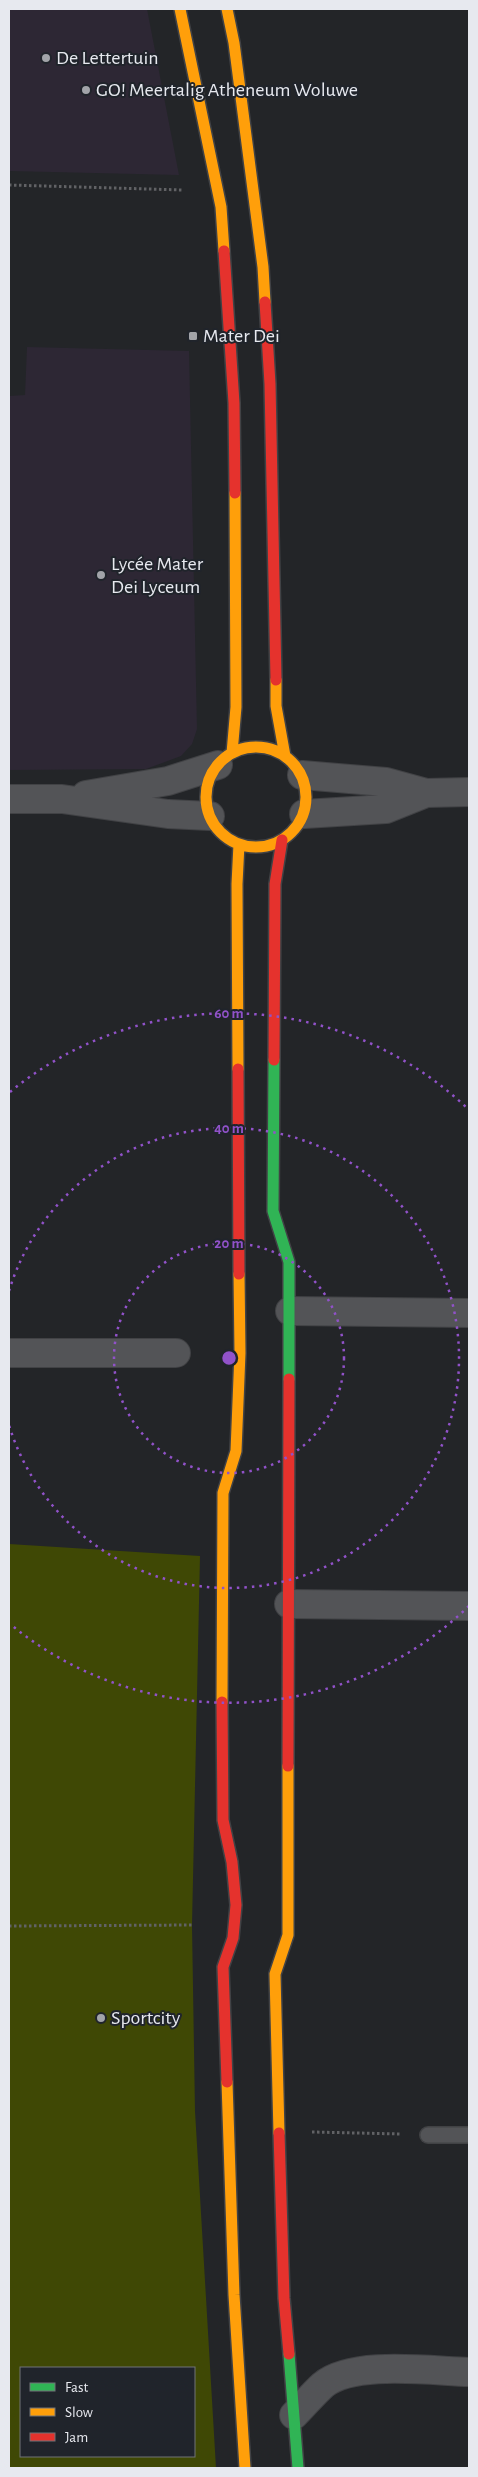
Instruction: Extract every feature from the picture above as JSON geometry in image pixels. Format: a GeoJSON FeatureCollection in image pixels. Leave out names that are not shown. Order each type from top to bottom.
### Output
{"type":"FeatureCollection","features":[{"type":"Feature","properties":{"kind":"street"},"geometry":{"type":"LineString","coordinates":[[180,9],[217,190],[224,244],[234,403],[236,707],[225,759],[211,776],[206,802],[210,816],[226,838],[254,848],[268,846],[282,840],[295,829],[304,814],[307,801],[293,766],[276,706],[270,384],[263,266],[234,43],[227,9]]}},
{"type":"Feature","properties":{"kind":"street"},"geometry":{"type":"LineString","coordinates":[[9,799],[62,798],[168,781],[225,759],[250,747],[268,748],[293,766],[386,782],[426,793],[469,792]]}},
{"type":"Feature","properties":{"kind":"street"},"geometry":{"type":"LineString","coordinates":[[304,814],[386,809],[426,793]]}},
{"type":"Feature","properties":{"kind":"street"},"geometry":{"type":"LineString","coordinates":[[62,798],[168,814],[210,816]]}},
{"type":"Feature","properties":{"kind":"street"},"geometry":{"type":"LineString","coordinates":[[282,840],[275,884],[273,1211],[288,1262],[290,1311],[288,1935],[275,1974],[284,2298],[298,2468]]}},
{"type":"Feature","properties":{"kind":"street"},"geometry":{"type":"LineString","coordinates":[[239,844],[237,894],[240,1353],[236,1451],[223,1493],[221,1569],[223,1820],[232,1859],[236,1897],[234,1934],[223,1967],[234,2295],[245,2468]]}},
{"type":"Feature","properties":{"kind":"street"},"geometry":{"type":"LineString","coordinates":[[290,1311],[469,1314]]}},
{"type":"Feature","properties":{"kind":"street"},"geometry":{"type":"LineString","coordinates":[[9,1353],[176,1353]]}},
{"type":"Feature","properties":{"kind":"street"},"geometry":{"type":"LineString","coordinates":[[289,1604],[469,1606]]}},
{"type":"Feature","properties":{"kind":"street"},"geometry":{"type":"LineString","coordinates":[[294,2415],[324,2384],[346,2373],[366,2369],[469,2372]]}},
{"type":"Feature","properties":{"kind":"lane"},"geometry":{"type":"LineString","coordinates":[[428,2134],[469,2135]]}},
{"type":"Feature","properties":{"kind":"path"},"geometry":{"type":"LineString","coordinates":[[9,185],[217,190]]}},
{"type":"Feature","properties":{"kind":"path"},"geometry":{"type":"LineString","coordinates":[[9,1926],[192,1926]]}},
{"type":"Feature","properties":{"kind":"path"},"geometry":{"type":"LineString","coordinates":[[279,2131],[428,2134]]}},
{"type":"Feature","properties":{"kind":"shaded area","name":"GO! Meertalig Atheneum Woluwe"},"geometry":{"type":"Polygon","coordinates":[[[9,9],[147,9],[179,175],[9,171],[9,9]]]}},
{"type":"Feature","properties":{"kind":"shaded area","name":"Lycée Mater Dei Lyceum"},"geometry":{"type":"Polygon","coordinates":[[[27,347],[189,351],[197,729],[192,744],[181,756],[146,769],[9,770],[9,396],[25,395],[27,347]]]}},
{"type":"Feature","properties":{"kind":"green space","name":"Sportcity"},"geometry":{"type":"Polygon","coordinates":[[[9,1544],[200,1556],[192,1925],[195,2111],[216,2468],[9,2468],[9,1544]]]}},
{"type":"Feature","properties":{"kind":"traffic: fast"},"geometry":{"type":"LineString","coordinates":[[274,1060],[273,1211],[289,1262],[289,1379]]}},
{"type":"Feature","properties":{"kind":"traffic: fast"},"geometry":{"type":"LineString","coordinates":[[289,2354],[298,2468]]}},
{"type":"Feature","properties":{"kind":"traffic: slow"},"geometry":{"type":"LineString","coordinates":[[180,9],[221,207],[224,251]]}},
{"type":"Feature","properties":{"kind":"traffic: slow"},"geometry":{"type":"LineString","coordinates":[[227,9],[234,43],[263,267],[265,302]]}},
{"type":"Feature","properties":{"kind":"traffic: slow"},"geometry":{"type":"LineString","coordinates":[[232,753],[236,707],[235,493]]}},
{"type":"Feature","properties":{"kind":"traffic: slow"},"geometry":{"type":"LineString","coordinates":[[276,680],[276,706],[285,756]]}},
{"type":"Feature","properties":{"kind":"traffic: slow"},"geometry":{"type":"LineString","coordinates":[[256,747],[275,751],[291,762],[302,778],[306,797],[302,816],[291,832],[275,843],[256,847],[237,843],[221,832],[210,816],[206,797],[210,778],[221,762],[237,751],[256,747]]}},
{"type":"Feature","properties":{"kind":"traffic: slow"},"geometry":{"type":"LineString","coordinates":[[238,1069],[237,884],[239,844]]}},
{"type":"Feature","properties":{"kind":"traffic: slow"},"geometry":{"type":"LineString","coordinates":[[222,1702],[223,1493],[236,1451],[240,1353],[239,1274]]}},
{"type":"Feature","properties":{"kind":"traffic: slow"},"geometry":{"type":"LineString","coordinates":[[279,2133],[275,1974],[288,1935],[288,1766]]}},
{"type":"Feature","properties":{"kind":"traffic: slow"},"geometry":{"type":"LineString","coordinates":[[227,2082],[234,2295],[245,2468]]}},
{"type":"Feature","properties":{"kind":"traffic: jam"},"geometry":{"type":"LineString","coordinates":[[224,251],[234,403],[235,493]]}},
{"type":"Feature","properties":{"kind":"traffic: jam"},"geometry":{"type":"LineString","coordinates":[[265,302],[270,384],[276,680]]}},
{"type":"Feature","properties":{"kind":"traffic: jam"},"geometry":{"type":"LineString","coordinates":[[274,1060],[275,884],[282,840]]}},
{"type":"Feature","properties":{"kind":"traffic: jam"},"geometry":{"type":"LineString","coordinates":[[238,1069],[239,1274]]}},
{"type":"Feature","properties":{"kind":"traffic: jam"},"geometry":{"type":"LineString","coordinates":[[288,1766],[289,1379]]}},
{"type":"Feature","properties":{"kind":"traffic: jam"},"geometry":{"type":"LineString","coordinates":[[222,1702],[223,1820],[232,1862],[236,1905],[233,1938],[223,1967],[227,2082]]}},
{"type":"Feature","properties":{"kind":"traffic: jam"},"geometry":{"type":"LineString","coordinates":[[279,2133],[284,2298],[289,2354]]}},
{"type":"Feature","properties":{"kind":"place","name":"De Lettertuin"},"geometry":{"type":"Point","coordinates":[46,58]}},
{"type":"Feature","properties":{"kind":"place","name":"GO! Meertalig Atheneum Woluwe"},"geometry":{"type":"Point","coordinates":[86,90]}},
{"type":"Feature","properties":{"kind":"place","name":"Mater Dei"},"geometry":{"type":"Point","coordinates":[193,336]}},
{"type":"Feature","properties":{"kind":"place","name":"Lycée Mater Dei Lyceum"},"geometry":{"type":"Point","coordinates":[101,575]}},
{"type":"Feature","properties":{"kind":"place","name":"Sportcity"},"geometry":{"type":"Point","coordinates":[101,2018]}}]}
